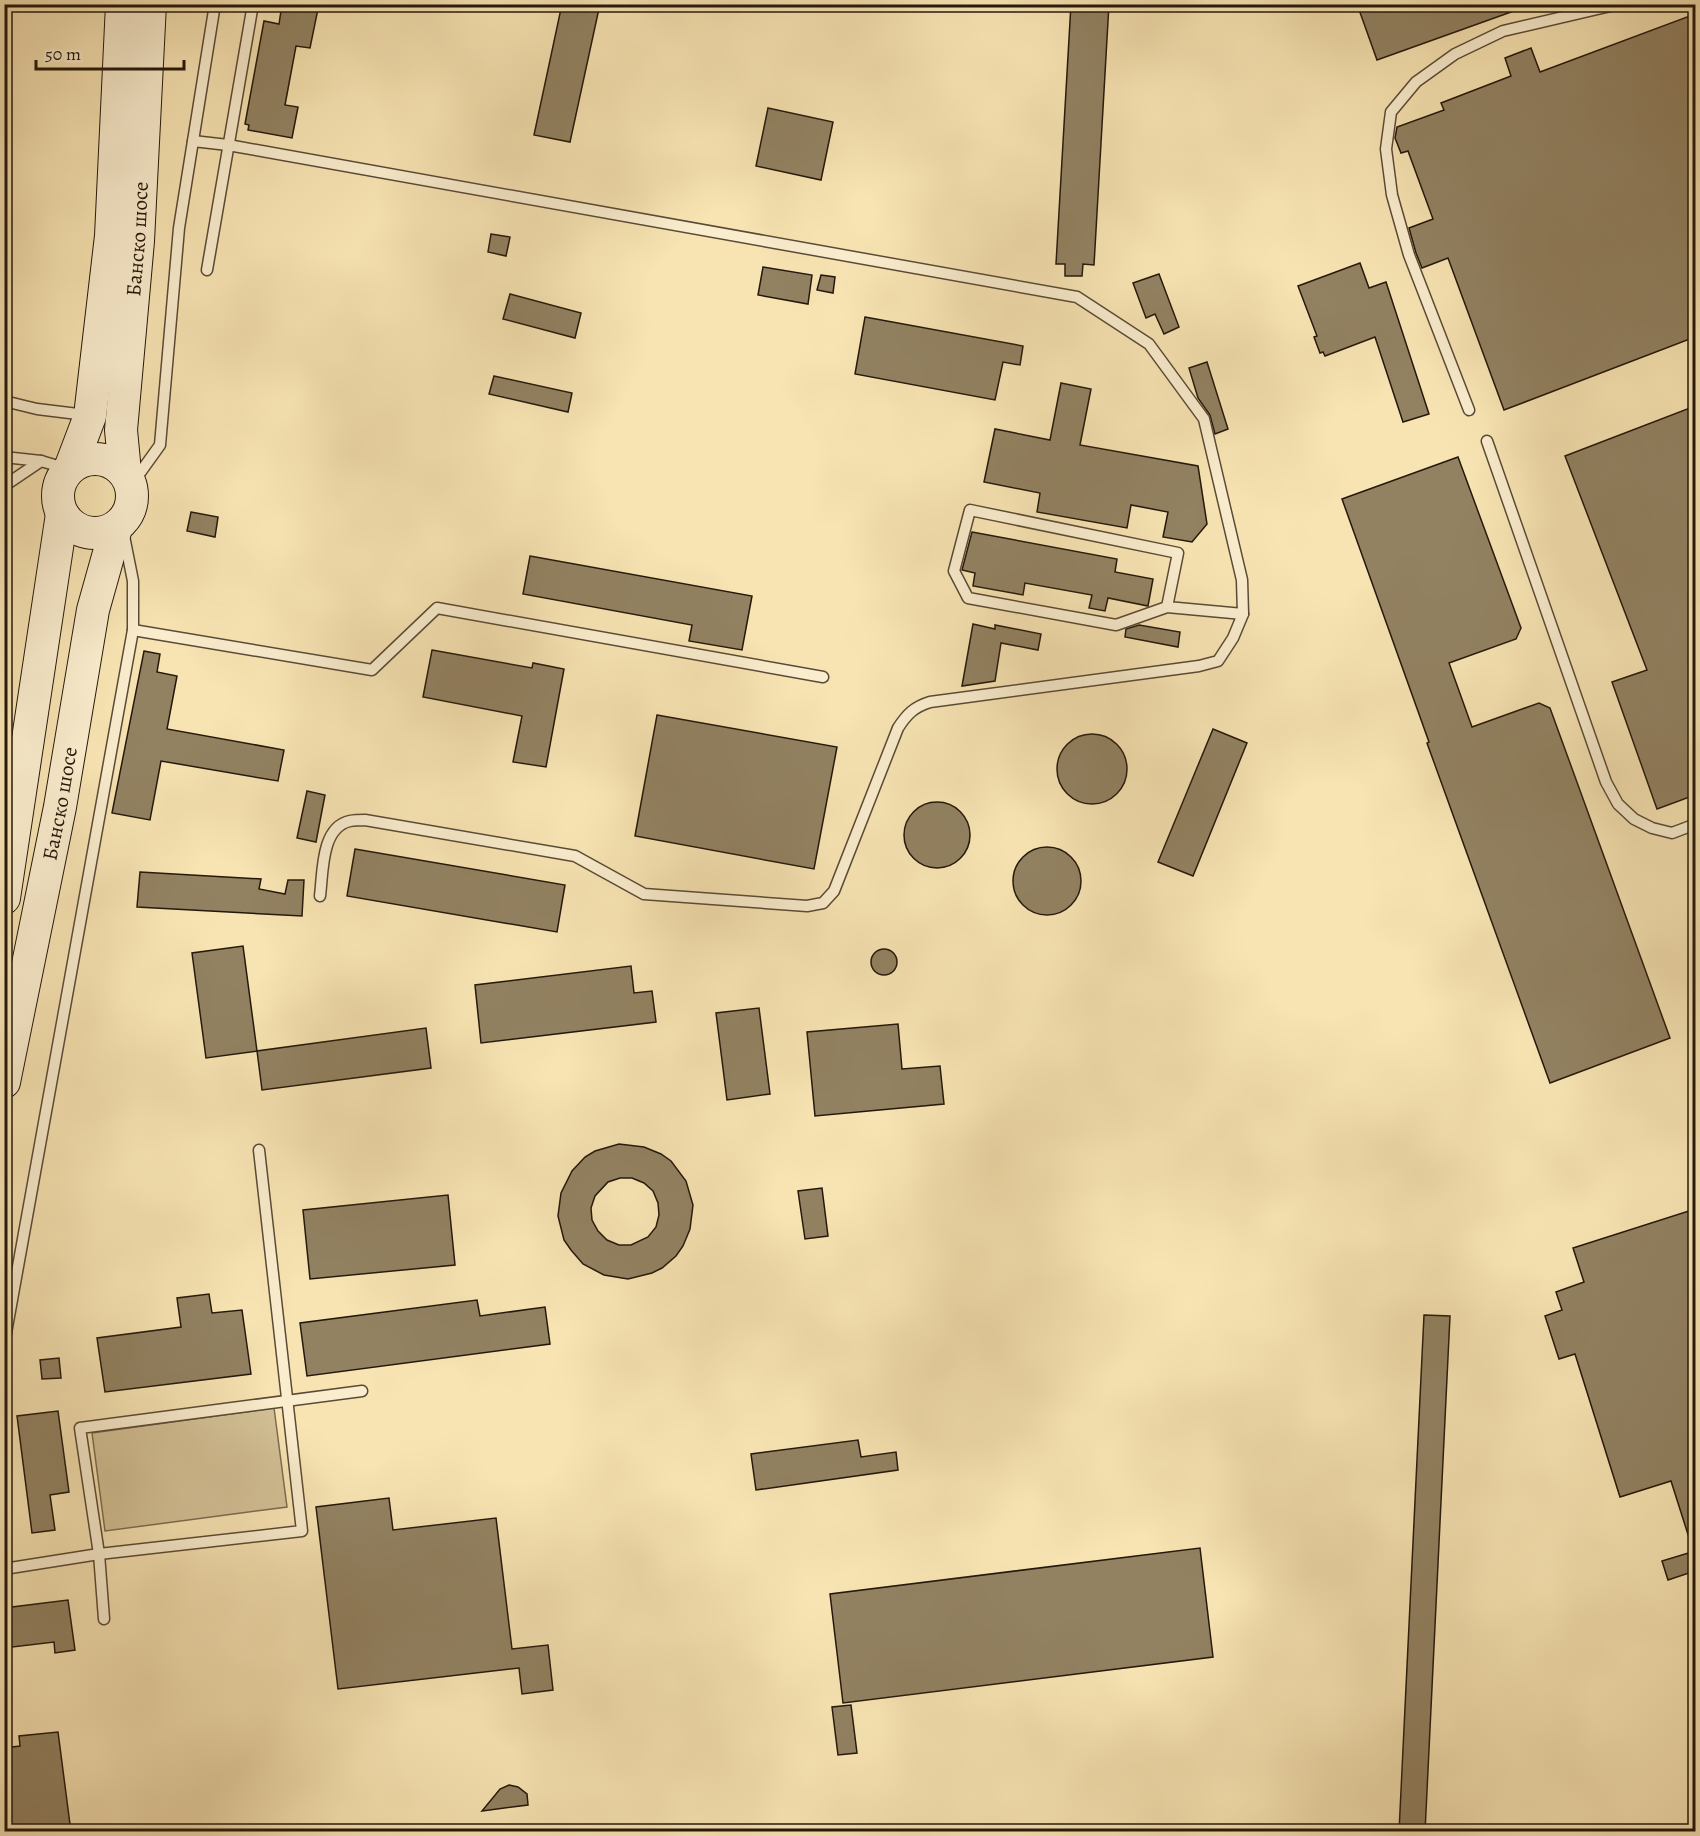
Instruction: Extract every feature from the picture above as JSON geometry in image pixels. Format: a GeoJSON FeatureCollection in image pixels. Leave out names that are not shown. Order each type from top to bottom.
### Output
{"type":"FeatureCollection","features":[{"type":"Feature","properties":{"kind":"main road","name":"Банско шосе"},"geometry":{"type":"LineString","coordinates":[[60,465],[90,416],[111,236],[122,4]]}},
{"type":"Feature","properties":{"kind":"main road","name":"Банско шосе"},"geometry":{"type":"LineString","coordinates":[[128,478],[121,430],[138,241],[150,4]]}},
{"type":"Feature","properties":{"kind":"main road"},"geometry":{"type":"LineString","coordinates":[[99,459],[113,463],[128,478],[133,498],[131,507],[119,526],[101,533],[86,533],[72,526],[62,514],[58,503],[60,465],[99,459]]}},
{"type":"Feature","properties":{"kind":"main road","name":"Банско шосе"},"geometry":{"type":"LineString","coordinates":[[4,898],[62,514]]}},
{"type":"Feature","properties":{"kind":"main road","name":"Банско шосе"},"geometry":{"type":"LineString","coordinates":[[4,1082],[60,807],[93,610],[119,526]]}},
{"type":"Feature","properties":{"kind":"lane"},"geometry":{"type":"LineString","coordinates":[[128,478],[160,445],[179,228],[215,4]]}},
{"type":"Feature","properties":{"kind":"lane"},"geometry":{"type":"LineString","coordinates":[[207,270],[253,4]]}},
{"type":"Feature","properties":{"kind":"lane"},"geometry":{"type":"LineString","coordinates":[[1469,410],[1410,255],[1392,195],[1386,149],[1391,112],[1416,82],[1455,54],[1484,40],[1503,32],[1619,4]]}},
{"type":"Feature","properties":{"kind":"lane"},"geometry":{"type":"LineString","coordinates":[[193,141],[228,145],[1077,297],[1149,344],[1204,419],[1242,580],[1243,614],[1233,638],[1218,661],[1199,666],[930,702],[906,714],[898,728],[834,891],[823,903],[807,906],[644,894],[575,856],[365,820],[349,821],[336,828],[327,842],[320,896]]}},
{"type":"Feature","properties":{"kind":"lane"},"geometry":{"type":"LineString","coordinates":[[4,401],[37,409],[90,416]]}},
{"type":"Feature","properties":{"kind":"lane"},"geometry":{"type":"LineString","coordinates":[[1487,441],[1606,782],[1614,797],[1634,819],[1652,828],[1672,833],[1695,824]]}},
{"type":"Feature","properties":{"kind":"lane"},"geometry":{"type":"LineString","coordinates":[[4,458],[60,465]]}},
{"type":"Feature","properties":{"kind":"lane"},"geometry":{"type":"LineString","coordinates":[[4,486],[60,465]]}},
{"type":"Feature","properties":{"kind":"lane"},"geometry":{"type":"LineString","coordinates":[[1167,607],[1178,553],[970,510],[954,571],[968,598],[1116,625],[1167,607],[1243,614]]}},
{"type":"Feature","properties":{"kind":"lane"},"geometry":{"type":"LineString","coordinates":[[4,1344],[133,630],[133,581],[119,526]]}},
{"type":"Feature","properties":{"kind":"lane"},"geometry":{"type":"LineString","coordinates":[[133,630],[372,670],[437,608],[823,676]]}},
{"type":"Feature","properties":{"kind":"lane"},"geometry":{"type":"LineString","coordinates":[[4,1569],[99,1554],[302,1531],[259,1150]]}},
{"type":"Feature","properties":{"kind":"lane"},"geometry":{"type":"LineString","coordinates":[[104,1619],[99,1554],[80,1428],[362,1391]]}},
{"type":"Feature","properties":{"kind":"shaded area"},"geometry":{"type":"Polygon","coordinates":[[[274,1408],[287,1507],[105,1531],[92,1433],[274,1408]]]}},
{"type":"Feature","properties":{"kind":"building"},"geometry":{"type":"Polygon","coordinates":[[[282,4],[319,4],[310,48],[296,46],[285,105],[298,107],[292,138],[248,130],[249,125],[245,124],[264,21],[279,24],[282,4]]]}},
{"type":"Feature","properties":{"kind":"building"},"geometry":{"type":"Polygon","coordinates":[[[562,4],[600,4],[570,142],[534,135],[562,4]]]}},
{"type":"Feature","properties":{"kind":"building"},"geometry":{"type":"Polygon","coordinates":[[[1071,4],[1109,4],[1094,265],[1083,264],[1082,276],[1065,276],[1065,264],[1056,264],[1071,4]]]}},
{"type":"Feature","properties":{"kind":"building"},"geometry":{"type":"Polygon","coordinates":[[[1357,4],[1524,4],[1525,7],[1377,60],[1357,4]]]}},
{"type":"Feature","properties":{"kind":"building"},"geometry":{"type":"Polygon","coordinates":[[[1695,14],[1695,337],[1504,410],[1448,258],[1422,268],[1416,253],[1409,228],[1433,219],[1408,151],[1401,153],[1395,138],[1397,127],[1444,110],[1441,103],[1511,76],[1505,58],[1531,48],[1540,72],[1695,14]]]}},
{"type":"Feature","properties":{"kind":"building"},"geometry":{"type":"Polygon","coordinates":[[[768,108],[833,122],[821,180],[756,166],[768,108]]]}},
{"type":"Feature","properties":{"kind":"building"},"geometry":{"type":"Polygon","coordinates":[[[491,234],[510,237],[506,256],[488,252],[491,234]]]}},
{"type":"Feature","properties":{"kind":"building"},"geometry":{"type":"Polygon","coordinates":[[[1360,263],[1369,288],[1386,282],[1429,414],[1403,422],[1375,337],[1325,356],[1323,352],[1320,353],[1314,337],[1317,336],[1298,286],[1360,263]]]}},
{"type":"Feature","properties":{"kind":"building"},"geometry":{"type":"Polygon","coordinates":[[[763,267],[812,275],[808,304],[758,295],[763,267]]]}},
{"type":"Feature","properties":{"kind":"building"},"geometry":{"type":"Polygon","coordinates":[[[1159,274],[1179,327],[1164,334],[1155,314],[1146,318],[1133,283],[1159,274]]]}},
{"type":"Feature","properties":{"kind":"building"},"geometry":{"type":"Polygon","coordinates":[[[821,275],[835,277],[833,293],[817,290],[821,275]]]}},
{"type":"Feature","properties":{"kind":"building"},"geometry":{"type":"Polygon","coordinates":[[[510,294],[581,313],[575,338],[503,319],[510,294]]]}},
{"type":"Feature","properties":{"kind":"building"},"geometry":{"type":"Polygon","coordinates":[[[865,317],[1023,346],[1020,365],[1003,362],[995,400],[855,374],[865,317]]]}},
{"type":"Feature","properties":{"kind":"building"},"geometry":{"type":"Polygon","coordinates":[[[1207,362],[1228,429],[1215,434],[1210,415],[1198,398],[1189,368],[1207,362]]]}},
{"type":"Feature","properties":{"kind":"building"},"geometry":{"type":"Polygon","coordinates":[[[494,376],[572,393],[568,412],[489,394],[494,376]]]}},
{"type":"Feature","properties":{"kind":"building"},"geometry":{"type":"Polygon","coordinates":[[[1061,383],[1091,389],[1080,445],[1198,466],[1207,524],[1192,542],[1163,537],[1168,512],[1131,505],[1127,528],[1037,512],[1040,493],[984,482],[995,429],[1050,440],[1061,383]]]}},
{"type":"Feature","properties":{"kind":"building"},"geometry":{"type":"Polygon","coordinates":[[[1695,406],[1695,795],[1657,809],[1612,682],[1647,670],[1565,456],[1695,406]]]}},
{"type":"Feature","properties":{"kind":"building"},"geometry":{"type":"Polygon","coordinates":[[[1458,457],[1521,628],[1516,639],[1449,663],[1472,727],[1539,703],[1550,708],[1670,1038],[1550,1083],[1342,499],[1458,457]]]}},
{"type":"Feature","properties":{"kind":"building"},"geometry":{"type":"Polygon","coordinates":[[[191,512],[218,517],[215,537],[187,531],[191,512]]]}},
{"type":"Feature","properties":{"kind":"building"},"geometry":{"type":"Polygon","coordinates":[[[972,532],[1117,559],[1115,572],[1153,579],[1148,606],[1108,598],[1105,611],[1089,608],[1092,595],[1025,583],[1023,595],[973,586],[975,573],[962,570],[972,532]]]}},
{"type":"Feature","properties":{"kind":"building"},"geometry":{"type":"Polygon","coordinates":[[[530,556],[752,596],[742,650],[689,641],[692,625],[523,594],[530,556]]]}},
{"type":"Feature","properties":{"kind":"building"},"geometry":{"type":"Polygon","coordinates":[[[973,624],[995,629],[995,625],[1041,634],[1038,650],[1001,643],[995,681],[962,686],[973,624]]]}},
{"type":"Feature","properties":{"kind":"building"},"geometry":{"type":"Polygon","coordinates":[[[1139,625],[1180,632],[1178,647],[1125,637],[1126,629],[1139,625]]]}},
{"type":"Feature","properties":{"kind":"building"},"geometry":{"type":"Polygon","coordinates":[[[432,650],[532,668],[533,663],[564,669],[546,767],[513,762],[522,716],[423,697],[432,650]]]}},
{"type":"Feature","properties":{"kind":"building"},"geometry":{"type":"Polygon","coordinates":[[[144,651],[160,654],[157,672],[177,676],[167,729],[284,750],[278,781],[161,761],[150,820],[112,813],[144,651]]]}},
{"type":"Feature","properties":{"kind":"building"},"geometry":{"type":"Polygon","coordinates":[[[657,715],[837,747],[814,869],[635,836],[657,715]]]}},
{"type":"Feature","properties":{"kind":"building"},"geometry":{"type":"Polygon","coordinates":[[[1213,729],[1247,743],[1193,876],[1158,862],[1213,729]]]}},
{"type":"Feature","properties":{"kind":"building"},"geometry":{"type":"Polygon","coordinates":[[[1092,734],[1105,737],[1117,744],[1124,756],[1127,769],[1124,782],[1117,794],[1105,801],[1092,804],[1079,801],[1067,794],[1060,782],[1057,769],[1060,756],[1067,744],[1079,737],[1092,734]]]}},
{"type":"Feature","properties":{"kind":"building"},"geometry":{"type":"Polygon","coordinates":[[[307,791],[325,795],[316,842],[297,838],[307,791]]]}},
{"type":"Feature","properties":{"kind":"building"},"geometry":{"type":"Polygon","coordinates":[[[930,802],[944,802],[956,807],[965,816],[970,835],[968,848],[961,859],[944,868],[930,868],[918,863],[909,854],[904,842],[904,828],[909,816],[918,807],[930,802]]]}},
{"type":"Feature","properties":{"kind":"building"},"geometry":{"type":"Polygon","coordinates":[[[1040,847],[1054,847],[1066,852],[1076,862],[1081,881],[1076,900],[1066,910],[1054,915],[1040,915],[1028,910],[1018,900],[1013,888],[1013,874],[1018,862],[1028,852],[1040,847]]]}},
{"type":"Feature","properties":{"kind":"building"},"geometry":{"type":"Polygon","coordinates":[[[355,849],[565,885],[557,932],[347,896],[355,849]]]}},
{"type":"Feature","properties":{"kind":"building"},"geometry":{"type":"Polygon","coordinates":[[[140,872],[261,879],[259,889],[285,894],[288,880],[304,880],[302,916],[137,907],[140,872]]]}},
{"type":"Feature","properties":{"kind":"building"},"geometry":{"type":"Polygon","coordinates":[[[243,946],[257,1051],[206,1058],[192,953],[243,946]]]}},
{"type":"Feature","properties":{"kind":"building"},"geometry":{"type":"Polygon","coordinates":[[[884,949],[893,953],[897,962],[893,971],[884,975],[875,971],[871,962],[875,953],[884,949]]]}},
{"type":"Feature","properties":{"kind":"building"},"geometry":{"type":"Polygon","coordinates":[[[631,966],[634,993],[652,991],[656,1022],[481,1043],[475,985],[631,966]]]}},
{"type":"Feature","properties":{"kind":"building"},"geometry":{"type":"Polygon","coordinates":[[[759,1008],[770,1094],[727,1100],[716,1013],[759,1008]]]}},
{"type":"Feature","properties":{"kind":"building"},"geometry":{"type":"Polygon","coordinates":[[[898,1024],[902,1069],[940,1066],[944,1104],[815,1116],[807,1032],[898,1024]]]}},
{"type":"Feature","properties":{"kind":"building"},"geometry":{"type":"Polygon","coordinates":[[[426,1028],[431,1068],[262,1090],[257,1051],[426,1028]]]}},
{"type":"Feature","properties":{"kind":"building"},"geometry":{"type":"Polygon","coordinates":[[[619,1144],[644,1147],[671,1161],[686,1181],[693,1205],[690,1229],[676,1256],[662,1268],[628,1279],[604,1275],[583,1264],[564,1240],[558,1216],[561,1193],[572,1171],[585,1157],[595,1151],[619,1144]],[[620,1178],[608,1182],[595,1196],[591,1208],[592,1220],[598,1231],[607,1240],[619,1245],[631,1245],[648,1237],[656,1227],[659,1215],[658,1203],[653,1191],[644,1183],[632,1178],[620,1178]]]}},
{"type":"Feature","properties":{"kind":"building"},"geometry":{"type":"Polygon","coordinates":[[[822,1188],[828,1236],[805,1239],[798,1191],[822,1188]]]}},
{"type":"Feature","properties":{"kind":"building"},"geometry":{"type":"Polygon","coordinates":[[[448,1195],[455,1265],[310,1279],[303,1210],[448,1195]]]}},
{"type":"Feature","properties":{"kind":"building"},"geometry":{"type":"Polygon","coordinates":[[[1695,1209],[1695,1546],[1692,1547],[1671,1481],[1620,1497],[1575,1354],[1559,1359],[1545,1316],[1562,1310],[1556,1292],[1584,1282],[1573,1248],[1695,1209]]]}},
{"type":"Feature","properties":{"kind":"building"},"geometry":{"type":"Polygon","coordinates":[[[209,1294],[212,1313],[242,1310],[251,1374],[105,1392],[97,1338],[181,1327],[177,1298],[209,1294]]]}},
{"type":"Feature","properties":{"kind":"building"},"geometry":{"type":"Polygon","coordinates":[[[477,1300],[480,1316],[545,1307],[550,1344],[307,1376],[300,1323],[477,1300]]]}},
{"type":"Feature","properties":{"kind":"building"},"geometry":{"type":"Polygon","coordinates":[[[1424,1315],[1450,1316],[1425,1832],[1399,1832],[1424,1315]]]}},
{"type":"Feature","properties":{"kind":"building"},"geometry":{"type":"Polygon","coordinates":[[[59,1358],[61,1378],[42,1379],[40,1360],[59,1358]]]}},
{"type":"Feature","properties":{"kind":"building"},"geometry":{"type":"Polygon","coordinates":[[[58,1411],[69,1492],[50,1495],[55,1530],[32,1533],[17,1416],[58,1411]]]}},
{"type":"Feature","properties":{"kind":"building"},"geometry":{"type":"Polygon","coordinates":[[[858,1440],[861,1457],[896,1452],[898,1470],[756,1490],[751,1454],[858,1440]]]}},
{"type":"Feature","properties":{"kind":"building"},"geometry":{"type":"Polygon","coordinates":[[[389,1498],[393,1530],[496,1518],[512,1649],[548,1645],[553,1690],[522,1694],[519,1668],[338,1689],[316,1507],[389,1498]]]}},
{"type":"Feature","properties":{"kind":"building"},"geometry":{"type":"Polygon","coordinates":[[[1200,1548],[1213,1657],[843,1703],[830,1594],[1200,1548]]]}},
{"type":"Feature","properties":{"kind":"building"},"geometry":{"type":"Polygon","coordinates":[[[1695,1551],[1695,1571],[1668,1580],[1662,1561],[1695,1551]]]}},
{"type":"Feature","properties":{"kind":"building"},"geometry":{"type":"Polygon","coordinates":[[[68,1600],[75,1650],[55,1653],[54,1642],[4,1648],[4,1608],[68,1600]]]}},
{"type":"Feature","properties":{"kind":"building"},"geometry":{"type":"Polygon","coordinates":[[[851,1705],[857,1753],[838,1755],[832,1707],[851,1705]]]}},
{"type":"Feature","properties":{"kind":"building"},"geometry":{"type":"Polygon","coordinates":[[[58,1732],[71,1832],[4,1832],[4,1748],[20,1746],[19,1736],[58,1732]]]}},
{"type":"Feature","properties":{"kind":"building"},"geometry":{"type":"Polygon","coordinates":[[[509,1785],[518,1787],[527,1794],[528,1805],[482,1811],[500,1789],[509,1785]]]}}]}
